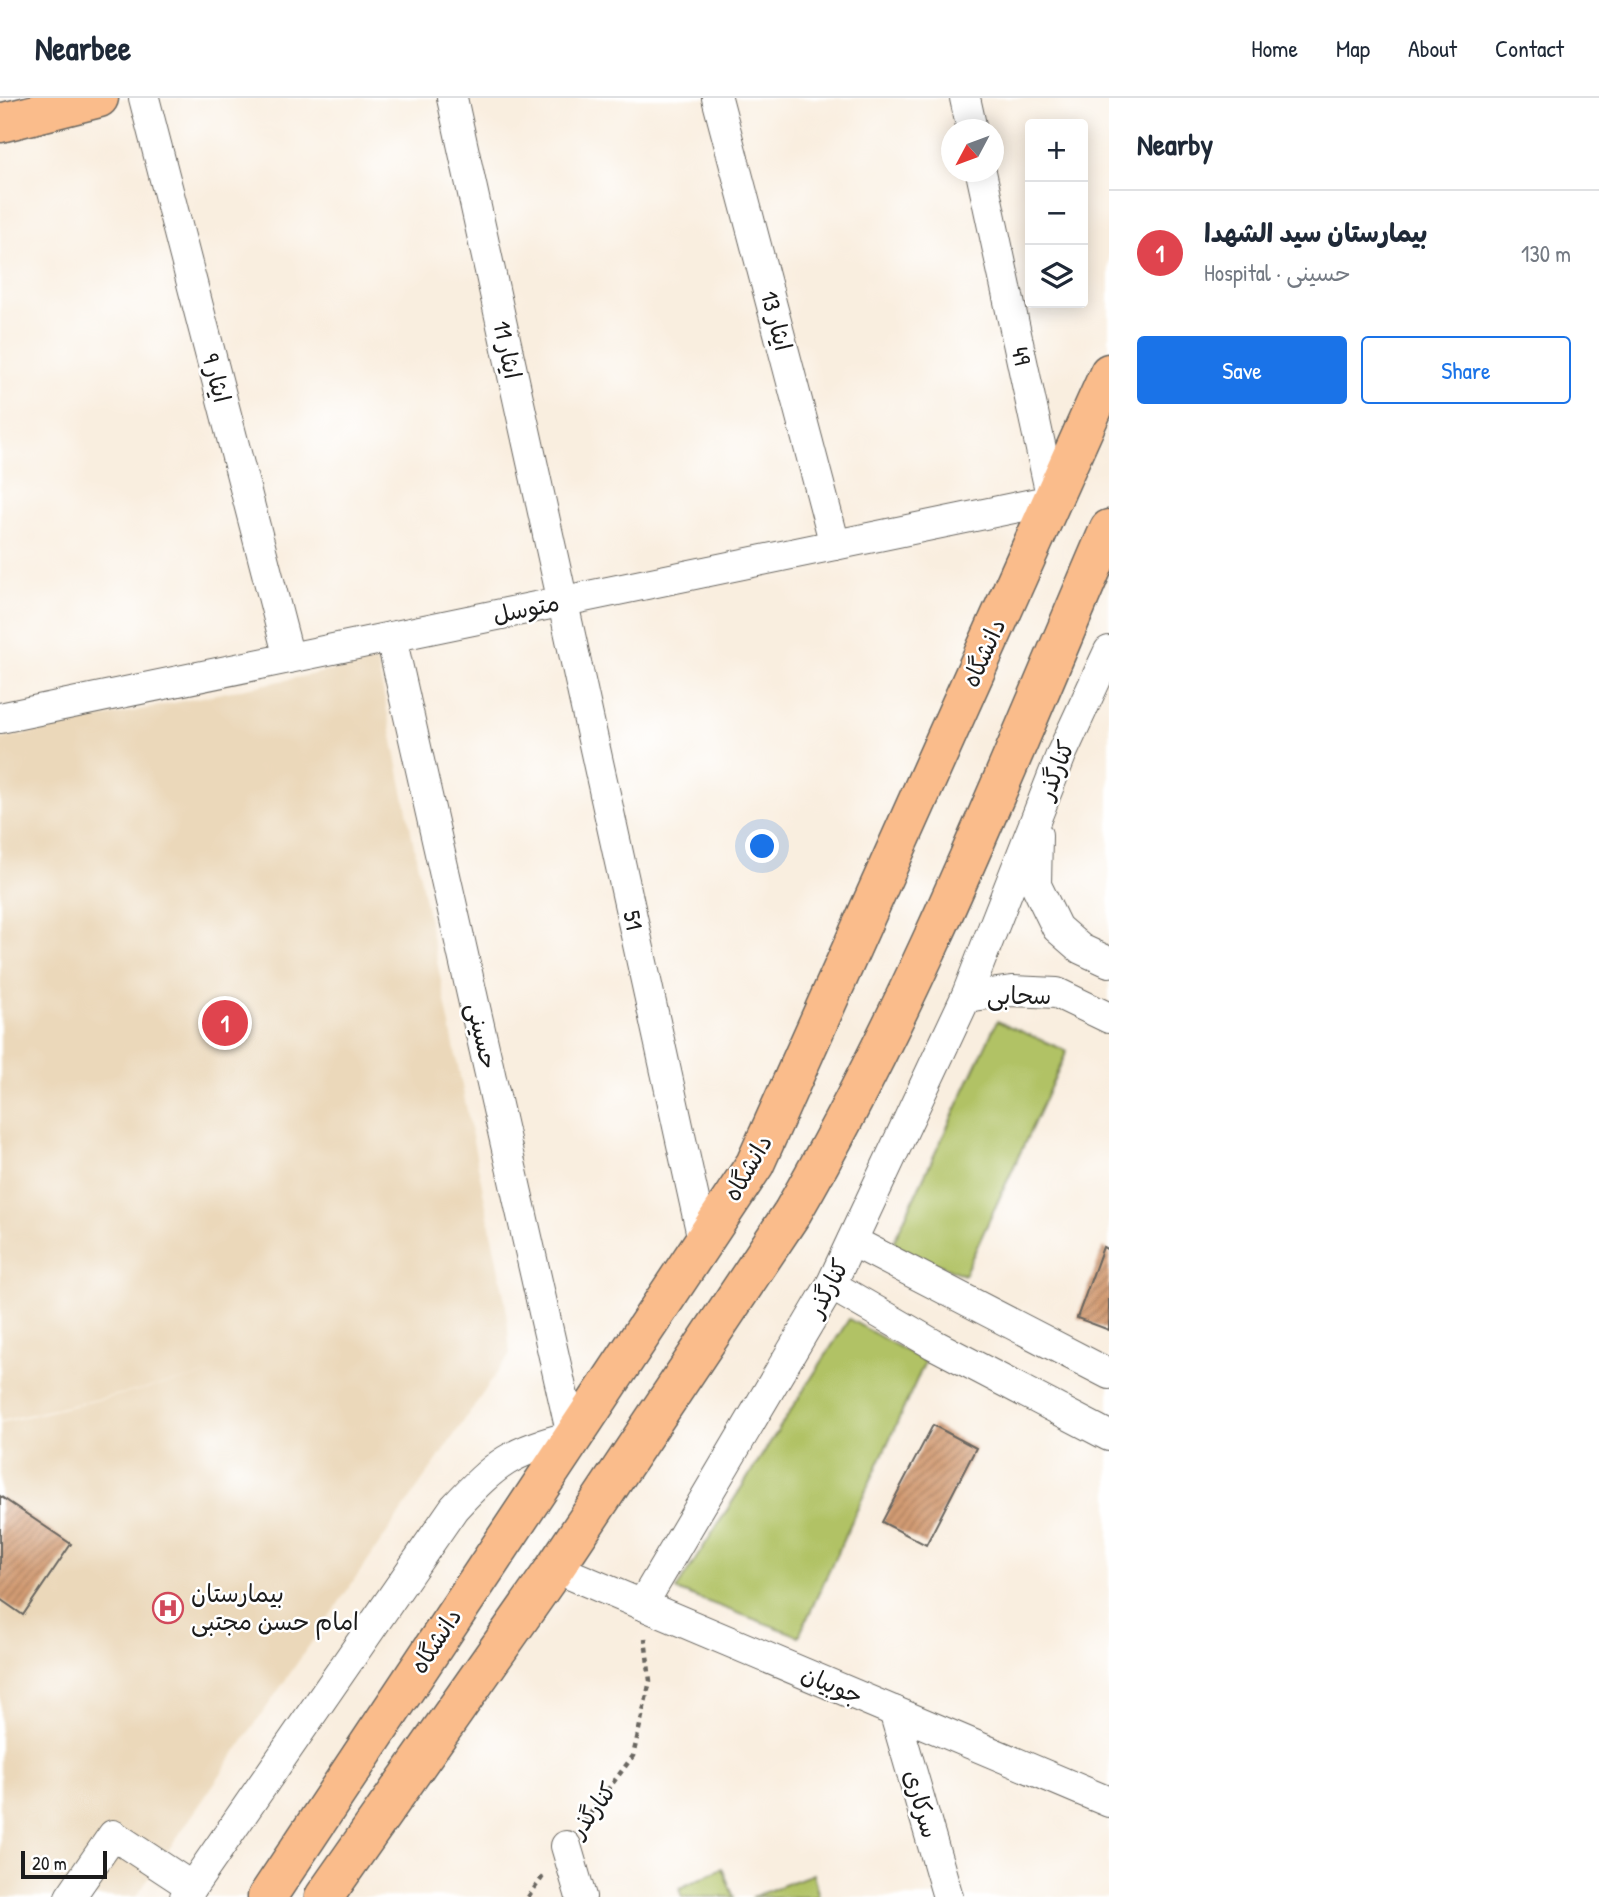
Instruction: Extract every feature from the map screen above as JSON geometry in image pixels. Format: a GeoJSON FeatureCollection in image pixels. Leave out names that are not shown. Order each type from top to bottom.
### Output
{"type":"FeatureCollection","features":[{"type":"Feature","properties":{"kind":"main road"},"geometry":{"type":"LineString","coordinates":[[0,123],[99,98]]}},
{"type":"Feature","properties":{"kind":"main road","name":"دانشگاه"},"geometry":{"type":"LineString","coordinates":[[267,1897],[755,1164],[1109,373]]}},
{"type":"Feature","properties":{"kind":"main road"},"geometry":{"type":"LineString","coordinates":[[324,1897],[555,1568],[792,1213],[827,1153],[923,957],[1109,529]]}},
{"type":"Feature","properties":{"kind":"street","name":"ایثار 9"},"geometry":{"type":"LineString","coordinates":[[144,98],[289,658]]}},
{"type":"Feature","properties":{"kind":"street","name":"ایثار 11"},"geometry":{"type":"LineString","coordinates":[[452,98],[562,601]]}},
{"type":"Feature","properties":{"kind":"street","name":"ایثار 13"},"geometry":{"type":"LineString","coordinates":[[717,98],[835,544]]}},
{"type":"Feature","properties":{"kind":"street"},"geometry":{"type":"LineString","coordinates":[[965,98],[970,119]]}},
{"type":"Feature","properties":{"kind":"street","name":"49"},"geometry":{"type":"LineString","coordinates":[[983,182],[1052,500]]}},
{"type":"Feature","properties":{"kind":"street","name":"متوسل"},"geometry":{"type":"LineString","coordinates":[[0,718],[1052,500]]}},
{"type":"Feature","properties":{"kind":"street","name":"51"},"geometry":{"type":"LineString","coordinates":[[562,601],[704,1240]]}},
{"type":"Feature","properties":{"kind":"street","name":"حسینی"},"geometry":{"type":"LineString","coordinates":[[391,637],[572,1436]]}},
{"type":"Feature","properties":{"kind":"street","name":"کنارگذر"},"geometry":{"type":"LineString","coordinates":[[642,1605],[831,1285],[966,997],[1060,755],[1109,651]]}},
{"type":"Feature","properties":{"kind":"street"},"geometry":{"type":"LineString","coordinates":[[1037,819],[1036,885],[1057,929],[1081,949],[1109,962]]}},
{"type":"Feature","properties":{"kind":"street","name":"سحابی"},"geometry":{"type":"LineString","coordinates":[[966,997],[1012,991],[1057,993],[1109,1018]]}},
{"type":"Feature","properties":{"kind":"street"},"geometry":{"type":"LineString","coordinates":[[852,1241],[1109,1374]]}},
{"type":"Feature","properties":{"kind":"street"},"geometry":{"type":"LineString","coordinates":[[831,1285],[933,1344],[1109,1436]]}},
{"type":"Feature","properties":{"kind":"street"},"geometry":{"type":"LineString","coordinates":[[70,1897],[113,1835],[188,1892],[454,1508],[490,1470],[526,1448],[572,1436]]}},
{"type":"Feature","properties":{"kind":"street","name":"جوبیان"},"geometry":{"type":"LineString","coordinates":[[555,1568],[1109,1801]]}},
{"type":"Feature","properties":{"kind":"street","name":"سرکاری"},"geometry":{"type":"LineString","coordinates":[[894,1711],[948,1897]]}},
{"type":"Feature","properties":{"kind":"street"},"geometry":{"type":"LineString","coordinates":[[566,1846],[581,1897]]}},
{"type":"Feature","properties":{"kind":"path","name":"کنارگذر"},"geometry":{"type":"LineString","coordinates":[[528,1897],[633,1756],[650,1681],[642,1605]]}},
{"type":"Feature","properties":{"kind":"shaded area"},"geometry":{"type":"Polygon","coordinates":[[[377,661],[506,1306],[510,1354],[136,1897],[0,1897],[0,1423],[223,1371],[0,1421],[0,739],[377,661]]]}},
{"type":"Feature","properties":{"kind":"green space"},"geometry":{"type":"Polygon","coordinates":[[[997,1021],[1067,1051],[964,1275],[892,1245],[997,1021]]]}},
{"type":"Feature","properties":{"kind":"green space"},"geometry":{"type":"Polygon","coordinates":[[[849,1319],[925,1362],[799,1636],[676,1590],[849,1319]]]}},
{"type":"Feature","properties":{"kind":"green space"},"geometry":{"type":"Polygon","coordinates":[[[722,1868],[734,1897],[682,1897],[680,1888],[722,1868]]]}},
{"type":"Feature","properties":{"kind":"green space"},"geometry":{"type":"Polygon","coordinates":[[[813,1874],[819,1897],[752,1897],[813,1874]]]}},
{"type":"Feature","properties":{"kind":"building"},"geometry":{"type":"Polygon","coordinates":[[[1103,1247],[1109,1250],[1109,1330],[1077,1318],[1103,1247]]]}},
{"type":"Feature","properties":{"kind":"building"},"geometry":{"type":"Polygon","coordinates":[[[933,1425],[976,1448],[926,1545],[882,1522],[933,1425]]]}},
{"type":"Feature","properties":{"kind":"building"},"geometry":{"type":"Polygon","coordinates":[[[0,1496],[71,1544],[23,1615],[0,1599],[0,1496]]]}},
{"type":"Feature","properties":{"kind":"place","name":"بیمارستان سید الشهدا"},"geometry":{"type":"Point","coordinates":[225,1023]}},
{"type":"Feature","properties":{"kind":"place","name":"بیمارستان امام حسن مجتبی"},"geometry":{"type":"Point","coordinates":[168,1608]}}]}
